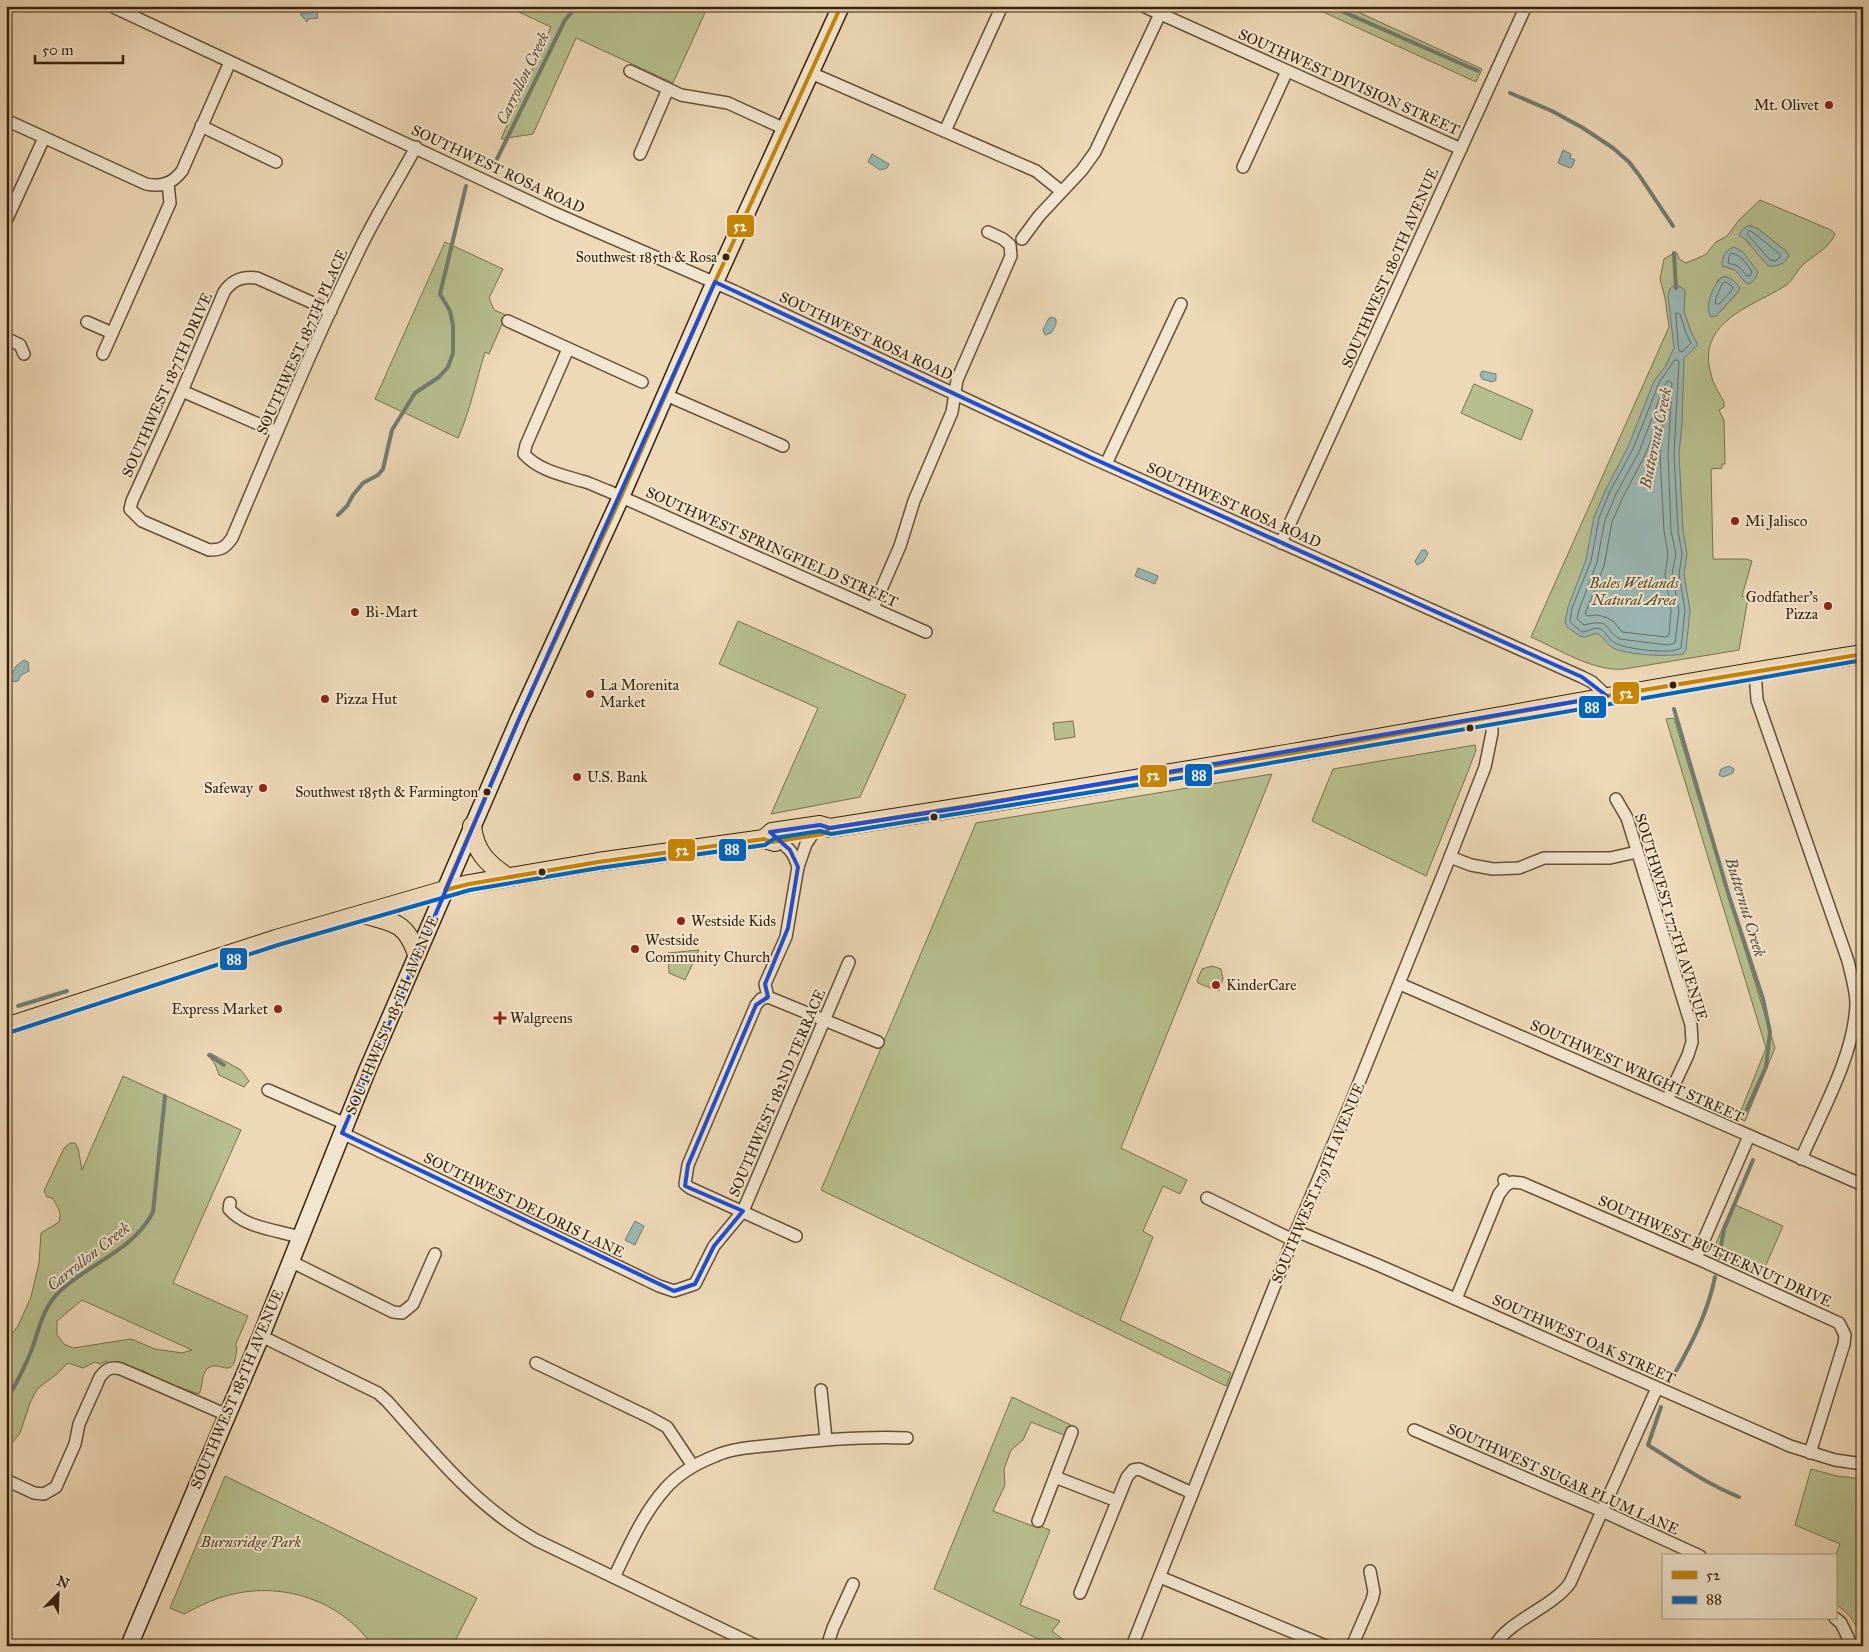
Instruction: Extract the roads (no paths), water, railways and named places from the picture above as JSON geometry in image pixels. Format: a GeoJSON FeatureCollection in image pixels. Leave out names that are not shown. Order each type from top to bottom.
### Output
{"type":"FeatureCollection","features":[{"type":"Feature","properties":{"kind":"main road","name":"SOUTHWEST 185TH AVENUE"},"geometry":{"type":"LineString","coordinates":[[128,1646],[261,1336],[299,1237],[417,954],[518,719],[621,497],[715,282],[841,6]]}},
{"type":"Feature","properties":{"kind":"main road"},"geometry":{"type":"LineString","coordinates":[[771,840],[772,832],[820,825],[830,828],[1491,722],[1607,696],[1863,654]]}},
{"type":"Feature","properties":{"kind":"main road"},"geometry":{"type":"LineString","coordinates":[[472,826],[475,844],[479,851],[490,864],[507,877]]}},
{"type":"Feature","properties":{"kind":"main road"},"geometry":{"type":"LineString","coordinates":[[6,1027],[276,939],[445,890],[507,877],[691,848],[812,836],[823,834],[830,828]]}},
{"type":"Feature","properties":{"kind":"main road"},"geometry":{"type":"LineString","coordinates":[[362,913],[393,922],[403,928],[412,940],[417,954]]}},
{"type":"Feature","properties":{"kind":"street","name":"SOUTHWEST ROSA ROAD"},"geometry":{"type":"LineString","coordinates":[[111,6],[552,212],[715,282],[1106,464],[1582,677],[1592,682],[1607,696]]}},
{"type":"Feature","properties":{"kind":"street"},"geometry":{"type":"LineString","coordinates":[[945,131],[1002,6]]}},
{"type":"Feature","properties":{"kind":"street","name":"SOUTHWEST DIVISION STREET"},"geometry":{"type":"LineString","coordinates":[[1143,6],[1461,149]]}},
{"type":"Feature","properties":{"kind":"street","name":"SOUTHWEST 180TH AVENUE"},"geometry":{"type":"LineString","coordinates":[[1282,543],[1461,149],[1522,8]]}},
{"type":"Feature","properties":{"kind":"street"},"geometry":{"type":"LineString","coordinates":[[1022,239],[1061,190],[1082,170],[1096,152],[1160,14]]}},
{"type":"Feature","properties":{"kind":"street"},"geometry":{"type":"LineString","coordinates":[[6,120],[146,184],[157,186],[176,179],[182,172],[230,62]]}},
{"type":"Feature","properties":{"kind":"street"},"geometry":{"type":"LineString","coordinates":[[630,71],[681,95],[728,103],[785,129]]}},
{"type":"Feature","properties":{"kind":"street"},"geometry":{"type":"LineString","coordinates":[[1243,167],[1287,71]]}},
{"type":"Feature","properties":{"kind":"street"},"geometry":{"type":"LineString","coordinates":[[811,73],[1036,172],[1061,190]]}},
{"type":"Feature","properties":{"kind":"street"},"geometry":{"type":"LineString","coordinates":[[640,154],[668,89]]}},
{"type":"Feature","properties":{"kind":"street"},"geometry":{"type":"LineString","coordinates":[[202,126],[276,162]]}},
{"type":"Feature","properties":{"kind":"street"},"geometry":{"type":"LineString","coordinates":[[6,221],[44,138]]}},
{"type":"Feature","properties":{"kind":"street","name":"SOUTHWEST 187TH PLACE"},"geometry":{"type":"LineString","coordinates":[[220,550],[232,538],[356,256],[416,147]]}},
{"type":"Feature","properties":{"kind":"street"},"geometry":{"type":"LineString","coordinates":[[103,354],[170,203],[168,183]]}},
{"type":"Feature","properties":{"kind":"street"},"geometry":{"type":"LineString","coordinates":[[873,608],[900,546],[914,501],[952,412],[957,380],[1012,256],[1010,245],[1003,239],[988,232]]}},
{"type":"Feature","properties":{"kind":"street","name":"SOUTHWEST 187TH DRIVE"},"geometry":{"type":"LineString","coordinates":[[220,550],[209,550],[142,520],[130,509],[224,292],[230,284],[247,276],[257,278],[331,311]]}},
{"type":"Feature","properties":{"kind":"street"},"geometry":{"type":"LineString","coordinates":[[1106,464],[1181,304]]}},
{"type":"Feature","properties":{"kind":"street"},"geometry":{"type":"LineString","coordinates":[[508,321],[642,382]]}},
{"type":"Feature","properties":{"kind":"street"},"geometry":{"type":"LineString","coordinates":[[87,322],[112,333]]}},
{"type":"Feature","properties":{"kind":"street"},"geometry":{"type":"LineString","coordinates":[[6,338],[20,345],[24,354]]}},
{"type":"Feature","properties":{"kind":"street","name":"SOUTHWEST SPRINGFIELD STREET"},"geometry":{"type":"LineString","coordinates":[[568,349],[526,445],[524,454],[530,461],[563,476],[581,480],[621,497],[926,632]]}},
{"type":"Feature","properties":{"kind":"street"},"geometry":{"type":"LineString","coordinates":[[182,392],[277,432]]}},
{"type":"Feature","properties":{"kind":"street"},"geometry":{"type":"LineString","coordinates":[[666,395],[783,446]]}},
{"type":"Feature","properties":{"kind":"street"},"geometry":{"type":"LineString","coordinates":[[1755,671],[1757,700],[1848,961],[1859,1002],[1844,1062],[1801,1159]]}},
{"type":"Feature","properties":{"kind":"street","name":"SOUTHWEST 179TH AVENUE"},"geometry":{"type":"LineString","coordinates":[[1132,1646],[1294,1236],[1400,984],[1485,767],[1492,733],[1491,722]]}},
{"type":"Feature","properties":{"kind":"street","name":"SOUTHWEST 177TH AVENUE"},"geometry":{"type":"LineString","coordinates":[[1616,799],[1627,818],[1691,1025],[1692,1042],[1688,1055],[1667,1100]]}},
{"type":"Feature","properties":{"kind":"street"},"geometry":{"type":"LineString","coordinates":[[768,996],[765,984],[786,937],[798,867],[806,844],[812,836]]}},
{"type":"Feature","properties":{"kind":"street"},"geometry":{"type":"LineString","coordinates":[[771,840],[790,850],[798,867]]}},
{"type":"Feature","properties":{"kind":"street"},"geometry":{"type":"LineString","coordinates":[[1450,856],[1471,865],[1493,869],[1519,868],[1544,858],[1610,858],[1636,852]]}},
{"type":"Feature","properties":{"kind":"street","name":"SOUTHWEST 182ND TERRACE"},"geometry":{"type":"LineString","coordinates":[[695,1284],[714,1246],[743,1211],[849,962]]}},
{"type":"Feature","properties":{"kind":"street","name":"SOUTHWEST WRIGHT STREET"},"geometry":{"type":"LineString","coordinates":[[1400,984],[1863,1185]]}},
{"type":"Feature","properties":{"kind":"street"},"geometry":{"type":"LineString","coordinates":[[796,1236],[690,1188],[685,1184],[688,1165],[756,1005],[761,999],[768,996],[878,1042]]}},
{"type":"Feature","properties":{"kind":"street","name":"SOUTHWEST DELORIS LANE"},"geometry":{"type":"LineString","coordinates":[[268,1090],[662,1288],[674,1290],[695,1284]]}},
{"type":"Feature","properties":{"kind":"street"},"geometry":{"type":"LineString","coordinates":[[1696,1258],[1749,1136]]}},
{"type":"Feature","properties":{"kind":"street","name":"SOUTHWEST BUTTERNUT DRIVE"},"geometry":{"type":"LineString","coordinates":[[1456,1299],[1505,1183],[1522,1183],[1696,1258],[1829,1317],[1839,1323],[1843,1329],[1845,1335],[1844,1344],[1810,1454]]}},
{"type":"Feature","properties":{"kind":"street","name":"SOUTHWEST OAK STREET"},"geometry":{"type":"LineString","coordinates":[[1207,1198],[1294,1236],[1456,1299],[1810,1454],[1863,1464]]}},
{"type":"Feature","properties":{"kind":"street"},"geometry":{"type":"LineString","coordinates":[[230,1203],[229,1209],[250,1224],[299,1237]]}},
{"type":"Feature","properties":{"kind":"street"},"geometry":{"type":"LineString","coordinates":[[290,1260],[393,1312],[402,1314],[413,1304],[435,1254]]}},
{"type":"Feature","properties":{"kind":"street"},"geometry":{"type":"LineString","coordinates":[[261,1336],[378,1393],[466,1489],[498,1517],[536,1540],[757,1646]]}},
{"type":"Feature","properties":{"kind":"street"},"geometry":{"type":"LineString","coordinates":[[536,1363],[667,1427],[693,1466]]}},
{"type":"Feature","properties":{"kind":"street"},"geometry":{"type":"LineString","coordinates":[[6,1480],[34,1493],[44,1494],[56,1487],[75,1444],[79,1424],[100,1377],[104,1371],[110,1368],[122,1369],[227,1416]]}},
{"type":"Feature","properties":{"kind":"street"},"geometry":{"type":"LineString","coordinates":[[1494,1646],[1504,1634],[1565,1590],[1575,1572],[1657,1388]]}},
{"type":"Feature","properties":{"kind":"street"},"geometry":{"type":"LineString","coordinates":[[821,1390],[826,1439]]}},
{"type":"Feature","properties":{"kind":"street","name":"SOUTHWEST SUGAR PLUM LANE"},"geometry":{"type":"LineString","coordinates":[[1414,1430],[1602,1511],[1696,1554]]}},
{"type":"Feature","properties":{"kind":"street"},"geometry":{"type":"LineString","coordinates":[[1038,1521],[1072,1432]]}},
{"type":"Feature","properties":{"kind":"street"},"geometry":{"type":"LineString","coordinates":[[614,1577],[646,1514],[666,1488],[693,1466],[717,1455],[749,1448],[826,1439],[907,1438]]}},
{"type":"Feature","properties":{"kind":"street"},"geometry":{"type":"LineString","coordinates":[[1080,1593],[1117,1501],[1127,1478],[1133,1470],[1138,1469],[1192,1493]]}},
{"type":"Feature","properties":{"kind":"street"},"geometry":{"type":"LineString","coordinates":[[1055,1477],[1117,1501]]}},
{"type":"Feature","properties":{"kind":"street"},"geometry":{"type":"LineString","coordinates":[[1352,1646],[1374,1592],[1370,1571]]}},
{"type":"Feature","properties":{"kind":"street"},"geometry":{"type":"LineString","coordinates":[[1160,1577],[1326,1646]]}},
{"type":"Feature","properties":{"kind":"street"},"geometry":{"type":"LineString","coordinates":[[827,1646],[852,1584]]}},
{"type":"Feature","properties":{"kind":"street"},"geometry":{"type":"LineString","coordinates":[[1836,1619],[1841,1623],[1852,1646]]}},
{"type":"Feature","properties":{"kind":"water"},"geometry":{"type":"Polygon","coordinates":[[[317,12],[318,18],[308,19],[307,22],[300,14],[317,12]]]}},
{"type":"Feature","properties":{"kind":"water"},"geometry":{"type":"Polygon","coordinates":[[[1563,150],[1571,154],[1570,158],[1575,160],[1570,168],[1558,163],[1563,150]]]}},
{"type":"Feature","properties":{"kind":"water"},"geometry":{"type":"Polygon","coordinates":[[[872,154],[889,164],[887,168],[880,170],[868,162],[872,154]]]}},
{"type":"Feature","properties":{"kind":"water"},"geometry":{"type":"Polygon","coordinates":[[[1749,225],[1758,229],[1786,251],[1789,255],[1783,263],[1768,266],[1746,240],[1739,235],[1749,225]]]}},
{"type":"Feature","properties":{"kind":"water"},"geometry":{"type":"Polygon","coordinates":[[[1734,247],[1743,252],[1758,272],[1750,284],[1746,283],[1735,270],[1722,266],[1725,254],[1734,247]]]}},
{"type":"Feature","properties":{"kind":"water"},"geometry":{"type":"Polygon","coordinates":[[[1723,277],[1731,278],[1740,288],[1716,316],[1711,317],[1709,302],[1716,284],[1723,277]]]}},
{"type":"Feature","properties":{"kind":"water","name":"Bales Wetlands Natural Area"},"geometry":{"type":"Polygon","coordinates":[[[1676,284],[1685,290],[1684,311],[1691,332],[1698,345],[1684,358],[1679,454],[1683,530],[1687,554],[1684,574],[1690,610],[1686,650],[1683,654],[1647,655],[1613,648],[1596,633],[1585,637],[1580,636],[1567,627],[1565,622],[1568,607],[1586,560],[1594,517],[1628,447],[1654,381],[1665,367],[1674,348],[1668,296],[1670,289],[1676,284]]]}},
{"type":"Feature","properties":{"kind":"water"},"geometry":{"type":"Polygon","coordinates":[[[1051,317],[1056,319],[1056,325],[1051,333],[1045,335],[1043,330],[1051,317]]]}},
{"type":"Feature","properties":{"kind":"water"},"geometry":{"type":"Polygon","coordinates":[[[1482,371],[1496,374],[1496,380],[1492,382],[1482,379],[1480,375],[1482,371]]]}},
{"type":"Feature","properties":{"kind":"water"},"geometry":{"type":"Polygon","coordinates":[[[1422,550],[1426,550],[1428,554],[1423,562],[1417,565],[1415,561],[1422,550]]]}},
{"type":"Feature","properties":{"kind":"water"},"geometry":{"type":"Polygon","coordinates":[[[1138,568],[1158,576],[1155,584],[1135,576],[1138,568]]]}},
{"type":"Feature","properties":{"kind":"water"},"geometry":{"type":"Polygon","coordinates":[[[24,660],[28,662],[29,671],[21,675],[18,681],[12,682],[10,678],[16,666],[24,660]]]}},
{"type":"Feature","properties":{"kind":"water"},"geometry":{"type":"Polygon","coordinates":[[[1729,766],[1734,769],[1733,773],[1723,777],[1719,775],[1721,769],[1729,766]]]}},
{"type":"Feature","properties":{"kind":"water"},"geometry":{"type":"Polygon","coordinates":[[[635,1221],[644,1226],[635,1245],[625,1240],[635,1221]]]}},
{"type":"Feature","properties":{"kind":"waterway","name":"Carrollon Creek"},"geometry":{"type":"LineString","coordinates":[[495,163],[565,20],[577,6]]}},
{"type":"Feature","properties":{"kind":"waterway","name":"Butternut Creek"},"geometry":{"type":"LineString","coordinates":[[1330,6],[1478,71]]}},
{"type":"Feature","properties":{"kind":"waterway","name":"Butternut Creek"},"geometry":{"type":"LineString","coordinates":[[1510,93],[1552,111],[1583,128],[1613,148],[1629,162],[1673,226]]}},
{"type":"Feature","properties":{"kind":"waterway","name":"Carrollon Creek"},"geometry":{"type":"LineString","coordinates":[[338,515],[347,506],[363,483],[378,475],[383,469],[392,430],[415,393],[439,377],[448,367],[453,353],[453,325],[450,311],[440,294],[466,186]]}},
{"type":"Feature","properties":{"kind":"waterway","name":"Butternut Creek"},"geometry":{"type":"LineString","coordinates":[[1674,253],[1676,288]]}},
{"type":"Feature","properties":{"kind":"waterway","name":"Butternut Creek"},"geometry":{"type":"LineString","coordinates":[[1674,709],[1729,896],[1763,999],[1770,1032],[1766,1067],[1746,1111]]}},
{"type":"Feature","properties":{"kind":"waterway","name":"Carrollon Creek"},"geometry":{"type":"LineString","coordinates":[[18,1006],[67,991]]}},
{"type":"Feature","properties":{"kind":"waterway"},"geometry":{"type":"LineString","coordinates":[[209,1055],[224,1065]]}},
{"type":"Feature","properties":{"kind":"waterway","name":"Carrollon Creek"},"geometry":{"type":"LineString","coordinates":[[6,1401],[32,1349],[42,1318],[54,1297],[72,1281],[111,1255],[135,1236],[153,1212],[165,1096]]}},
{"type":"Feature","properties":{"kind":"waterway","name":"Butternut Creek"},"geometry":{"type":"LineString","coordinates":[[1719,1258],[1724,1229],[1753,1160]]}},
{"type":"Feature","properties":{"kind":"waterway","name":"Butternut Creek"},"geometry":{"type":"LineString","coordinates":[[1675,1373],[1699,1327],[1715,1277]]}},
{"type":"Feature","properties":{"kind":"waterway","name":"Butternut Creek"},"geometry":{"type":"LineString","coordinates":[[1661,1407],[1648,1445],[1704,1480],[1739,1497]]}},
{"type":"Feature","properties":{"kind":"place","name":"Mt. Olivet"},"geometry":{"type":"Point","coordinates":[1829,105]}},
{"type":"Feature","properties":{"kind":"place","name":"Southwest 185th & Rosa"},"geometry":{"type":"Point","coordinates":[726,257]}},
{"type":"Feature","properties":{"kind":"place","name":"Mi Jalisco"},"geometry":{"type":"Point","coordinates":[1735,521]}},
{"type":"Feature","properties":{"kind":"place","name":"Godfather's Pizza"},"geometry":{"type":"Point","coordinates":[1828,606]}},
{"type":"Feature","properties":{"kind":"place","name":"Bi-Mart"},"geometry":{"type":"Point","coordinates":[355,612]}},
{"type":"Feature","properties":{"kind":"place","name":"La Morenita Market"},"geometry":{"type":"Point","coordinates":[590,694]}},
{"type":"Feature","properties":{"kind":"place","name":"Pizza Hut"},"geometry":{"type":"Point","coordinates":[325,699]}},
{"type":"Feature","properties":{"kind":"place","name":"U.S. Bank"},"geometry":{"type":"Point","coordinates":[577,777]}},
{"type":"Feature","properties":{"kind":"place","name":"Safeway"},"geometry":{"type":"Point","coordinates":[263,788]}},
{"type":"Feature","properties":{"kind":"place","name":"Southwest 185th & Farmington"},"geometry":{"type":"Point","coordinates":[487,792]}},
{"type":"Feature","properties":{"kind":"place","name":"Westside Kids"},"geometry":{"type":"Point","coordinates":[681,921]}},
{"type":"Feature","properties":{"kind":"place","name":"Westside Community Church"},"geometry":{"type":"Point","coordinates":[635,949]}},
{"type":"Feature","properties":{"kind":"place","name":"KinderCare"},"geometry":{"type":"Point","coordinates":[1216,985]}},
{"type":"Feature","properties":{"kind":"place","name":"Express Market"},"geometry":{"type":"Point","coordinates":[278,1009]}},
{"type":"Feature","properties":{"kind":"place","name":"Walgreens"},"geometry":{"type":"Point","coordinates":[500,1018]}},
{"type":"Feature","properties":{"kind":"park label","name":"Burnsridge Park"},"geometry":{"type":"Point","coordinates":[251,1542]}}]}
